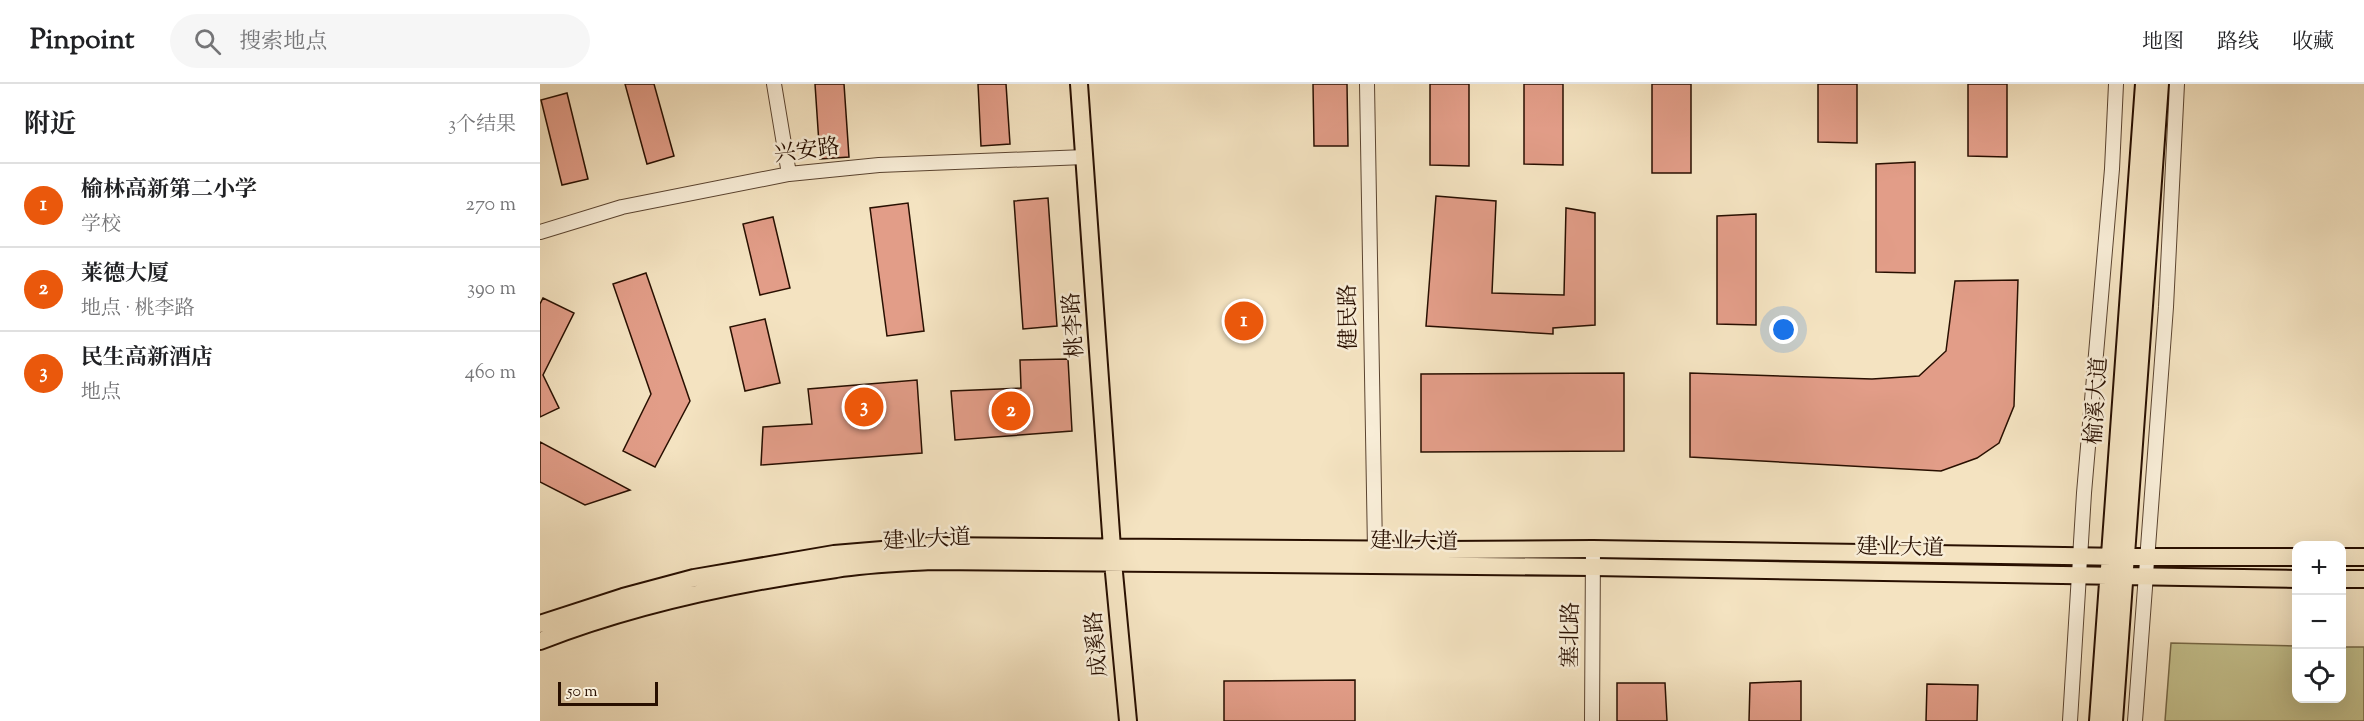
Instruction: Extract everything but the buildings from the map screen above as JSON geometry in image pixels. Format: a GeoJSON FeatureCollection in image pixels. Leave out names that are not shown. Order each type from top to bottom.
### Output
{"type":"FeatureCollection","features":[{"type":"Feature","properties":{"kind":"main road","name":"桃李路"},"geometry":{"type":"LineString","coordinates":[[1079,84],[1113,555]]}},
{"type":"Feature","properties":{"kind":"main road","name":"榆溪大道"},"geometry":{"type":"LineString","coordinates":[[2114,721],[2125,574],[2118,557],[2144,84]]}},
{"type":"Feature","properties":{"kind":"main road","name":"榆溪大道"},"geometry":{"type":"LineString","coordinates":[[2098,721],[2108,574],[2118,557],[2160,84]]}},
{"type":"Feature","properties":{"kind":"main road","name":"建业大道"},"geometry":{"type":"LineString","coordinates":[[540,624],[623,597],[694,578],[834,554],[930,546],[1113,555],[1593,567],[2125,574],[2176,578],[2292,579]]}},
{"type":"Feature","properties":{"kind":"main road","name":"建业大道"},"geometry":{"type":"LineString","coordinates":[[540,641],[631,610],[698,593],[837,569],[931,561],[1375,550],[1593,549],[2118,557],[2292,557]]}},
{"type":"Feature","properties":{"kind":"main road","name":"成溪路"},"geometry":{"type":"LineString","coordinates":[[1113,555],[1128,721]]}},
{"type":"Feature","properties":{"kind":"main road"},"geometry":{"type":"LineString","coordinates":[[2346,557],[2364,557]]}},
{"type":"Feature","properties":{"kind":"main road"},"geometry":{"type":"LineString","coordinates":[[2346,579],[2364,579]]}},
{"type":"Feature","properties":{"kind":"street"},"geometry":{"type":"LineString","coordinates":[[774,84],[789,174]]}},
{"type":"Feature","properties":{"kind":"street","name":"健民路"},"geometry":{"type":"LineString","coordinates":[[1367,84],[1375,550]]}},
{"type":"Feature","properties":{"kind":"street"},"geometry":{"type":"LineString","coordinates":[[2070,721],[2112,169],[2116,84]]}},
{"type":"Feature","properties":{"kind":"street"},"geometry":{"type":"LineString","coordinates":[[2134,721],[2166,307],[2177,84]]}},
{"type":"Feature","properties":{"kind":"street","name":"兴安路"},"geometry":{"type":"LineString","coordinates":[[540,232],[622,207],[789,174],[879,165],[1085,157]]}},
{"type":"Feature","properties":{"kind":"street","name":"塞北路"},"geometry":{"type":"LineString","coordinates":[[1592,721],[1593,549]]}},
{"type":"Feature","properties":{"kind":"shaded area"},"geometry":{"type":"Polygon","coordinates":[[[2171,643],[2292,646],[2292,703],[2346,703],[2346,647],[2364,647],[2364,721],[2165,721],[2171,643]]]}},
{"type":"Feature","properties":{"kind":"place","name":"榆林高新第二小学"},"geometry":{"type":"Point","coordinates":[1244,321]}},
{"type":"Feature","properties":{"kind":"place","name":"民生高新酒店"},"geometry":{"type":"Point","coordinates":[864,407]}},
{"type":"Feature","properties":{"kind":"place","name":"莱德大厦"},"geometry":{"type":"Point","coordinates":[1011,411]}}]}
